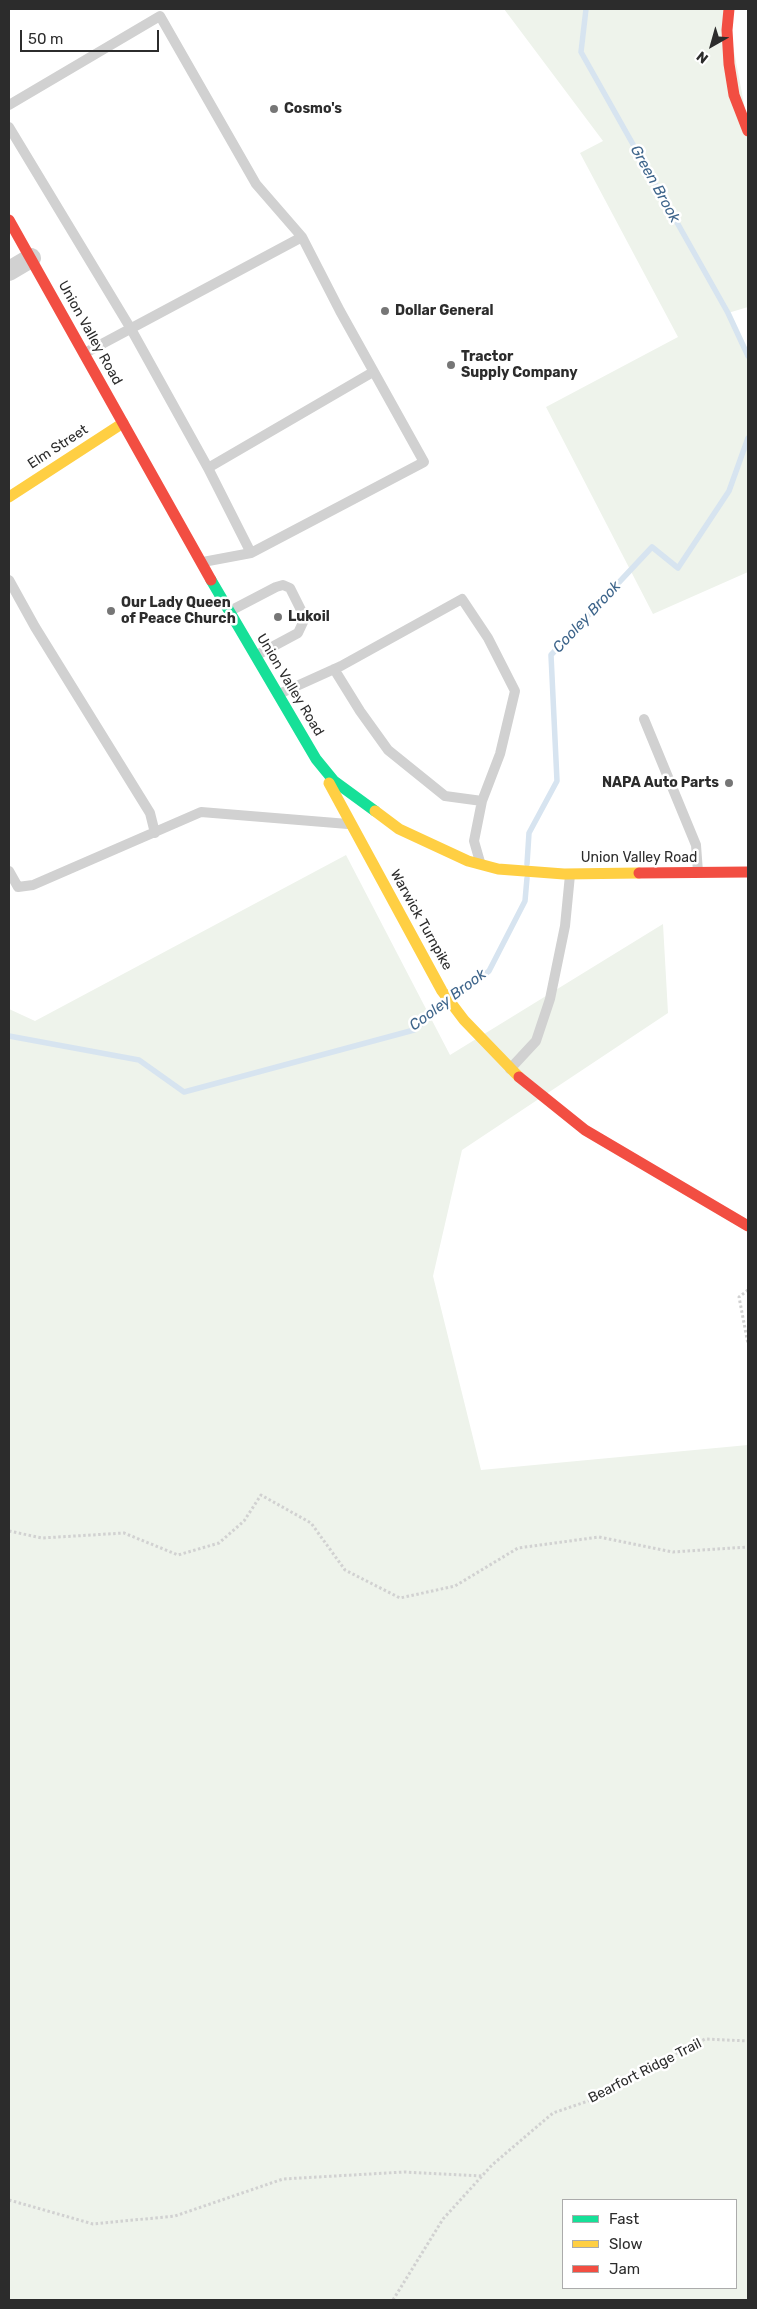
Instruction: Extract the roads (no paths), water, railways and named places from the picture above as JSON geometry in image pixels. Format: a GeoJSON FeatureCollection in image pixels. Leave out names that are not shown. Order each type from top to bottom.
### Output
{"type":"FeatureCollection","features":[{"type":"Feature","properties":{"kind":"main road"},"geometry":{"type":"LineString","coordinates":[[730,9],[728,30],[729,64],[734,95],[748,131]]}},
{"type":"Feature","properties":{"kind":"main road","name":"Union Valley Road"},"geometry":{"type":"LineString","coordinates":[[9,220],[203,562],[229,612],[316,759],[334,780],[350,794],[399,829],[468,861],[481,864],[528,873],[748,872]]}},
{"type":"Feature","properties":{"kind":"main road","name":"Elm Street"},"geometry":{"type":"LineString","coordinates":[[9,497],[123,423]]}},
{"type":"Feature","properties":{"kind":"main road","name":"Warwick Turnpike"},"geometry":{"type":"LineString","coordinates":[[316,759],[442,990],[458,1011],[510,1069],[549,1103],[586,1130],[748,1226]]}},
{"type":"Feature","properties":{"kind":"street"},"geometry":{"type":"LineString","coordinates":[[9,271],[31,258]]}},
{"type":"Feature","properties":{"kind":"lane"},"geometry":{"type":"LineString","coordinates":[[9,105],[160,16],[256,184],[302,237],[373,372],[424,462],[251,553],[203,562]]}},
{"type":"Feature","properties":{"kind":"lane"},"geometry":{"type":"LineString","coordinates":[[9,127],[131,329],[208,468],[251,553]]}},
{"type":"Feature","properties":{"kind":"lane"},"geometry":{"type":"LineString","coordinates":[[84,353],[302,237]]}},
{"type":"Feature","properties":{"kind":"lane"},"geometry":{"type":"LineString","coordinates":[[208,468],[373,372]]}},
{"type":"Feature","properties":{"kind":"lane"},"geometry":{"type":"LineString","coordinates":[[9,580],[35,627],[150,813],[155,833]]}},
{"type":"Feature","properties":{"kind":"lane"},"geometry":{"type":"LineString","coordinates":[[229,612],[276,587],[283,585],[290,588],[305,618],[298,633],[255,656]]}},
{"type":"Feature","properties":{"kind":"lane"},"geometry":{"type":"LineString","coordinates":[[278,695],[334,669],[462,599],[488,638],[515,691],[500,754],[482,801],[474,841],[481,864]]}},
{"type":"Feature","properties":{"kind":"lane"},"geometry":{"type":"LineString","coordinates":[[334,669],[360,711],[388,750],[445,796],[482,801]]}},
{"type":"Feature","properties":{"kind":"lane"},"geometry":{"type":"LineString","coordinates":[[644,719],[696,845],[698,873]]}},
{"type":"Feature","properties":{"kind":"lane"},"geometry":{"type":"LineString","coordinates":[[9,871],[18,886],[33,885],[201,812],[351,824]]}},
{"type":"Feature","properties":{"kind":"lane"},"geometry":{"type":"LineString","coordinates":[[510,1069],[536,1041],[550,999],[564,926],[570,874]]}},
{"type":"Feature","properties":{"kind":"waterway","name":"Green Brook"},"geometry":{"type":"LineString","coordinates":[[586,9],[581,52],[728,313],[748,356]]}},
{"type":"Feature","properties":{"kind":"waterway","name":"Cooley Brook"},"geometry":{"type":"LineString","coordinates":[[527,864],[529,833],[557,781],[551,655],[652,547],[678,568],[729,491],[748,438]]}},
{"type":"Feature","properties":{"kind":"waterway","name":"Cooley Brook"},"geometry":{"type":"LineString","coordinates":[[456,997],[489,971],[525,901],[527,878]]}},
{"type":"Feature","properties":{"kind":"waterway","name":"Cooley Brook"},"geometry":{"type":"LineString","coordinates":[[9,1036],[139,1060],[184,1092],[414,1030],[445,1005]]}},
{"type":"Feature","properties":{"kind":"place","name":"Cosmo's"},"geometry":{"type":"Point","coordinates":[274,109]}},
{"type":"Feature","properties":{"kind":"place","name":"Dollar General"},"geometry":{"type":"Point","coordinates":[385,311]}},
{"type":"Feature","properties":{"kind":"place","name":"Tractor Supply Company"},"geometry":{"type":"Point","coordinates":[451,365]}},
{"type":"Feature","properties":{"kind":"place","name":"Our Lady Queen of Peace Church"},"geometry":{"type":"Point","coordinates":[111,611]}},
{"type":"Feature","properties":{"kind":"place","name":"Lukoil"},"geometry":{"type":"Point","coordinates":[278,617]}},
{"type":"Feature","properties":{"kind":"place","name":"NAPA Auto Parts"},"geometry":{"type":"Point","coordinates":[729,783]}}]}
